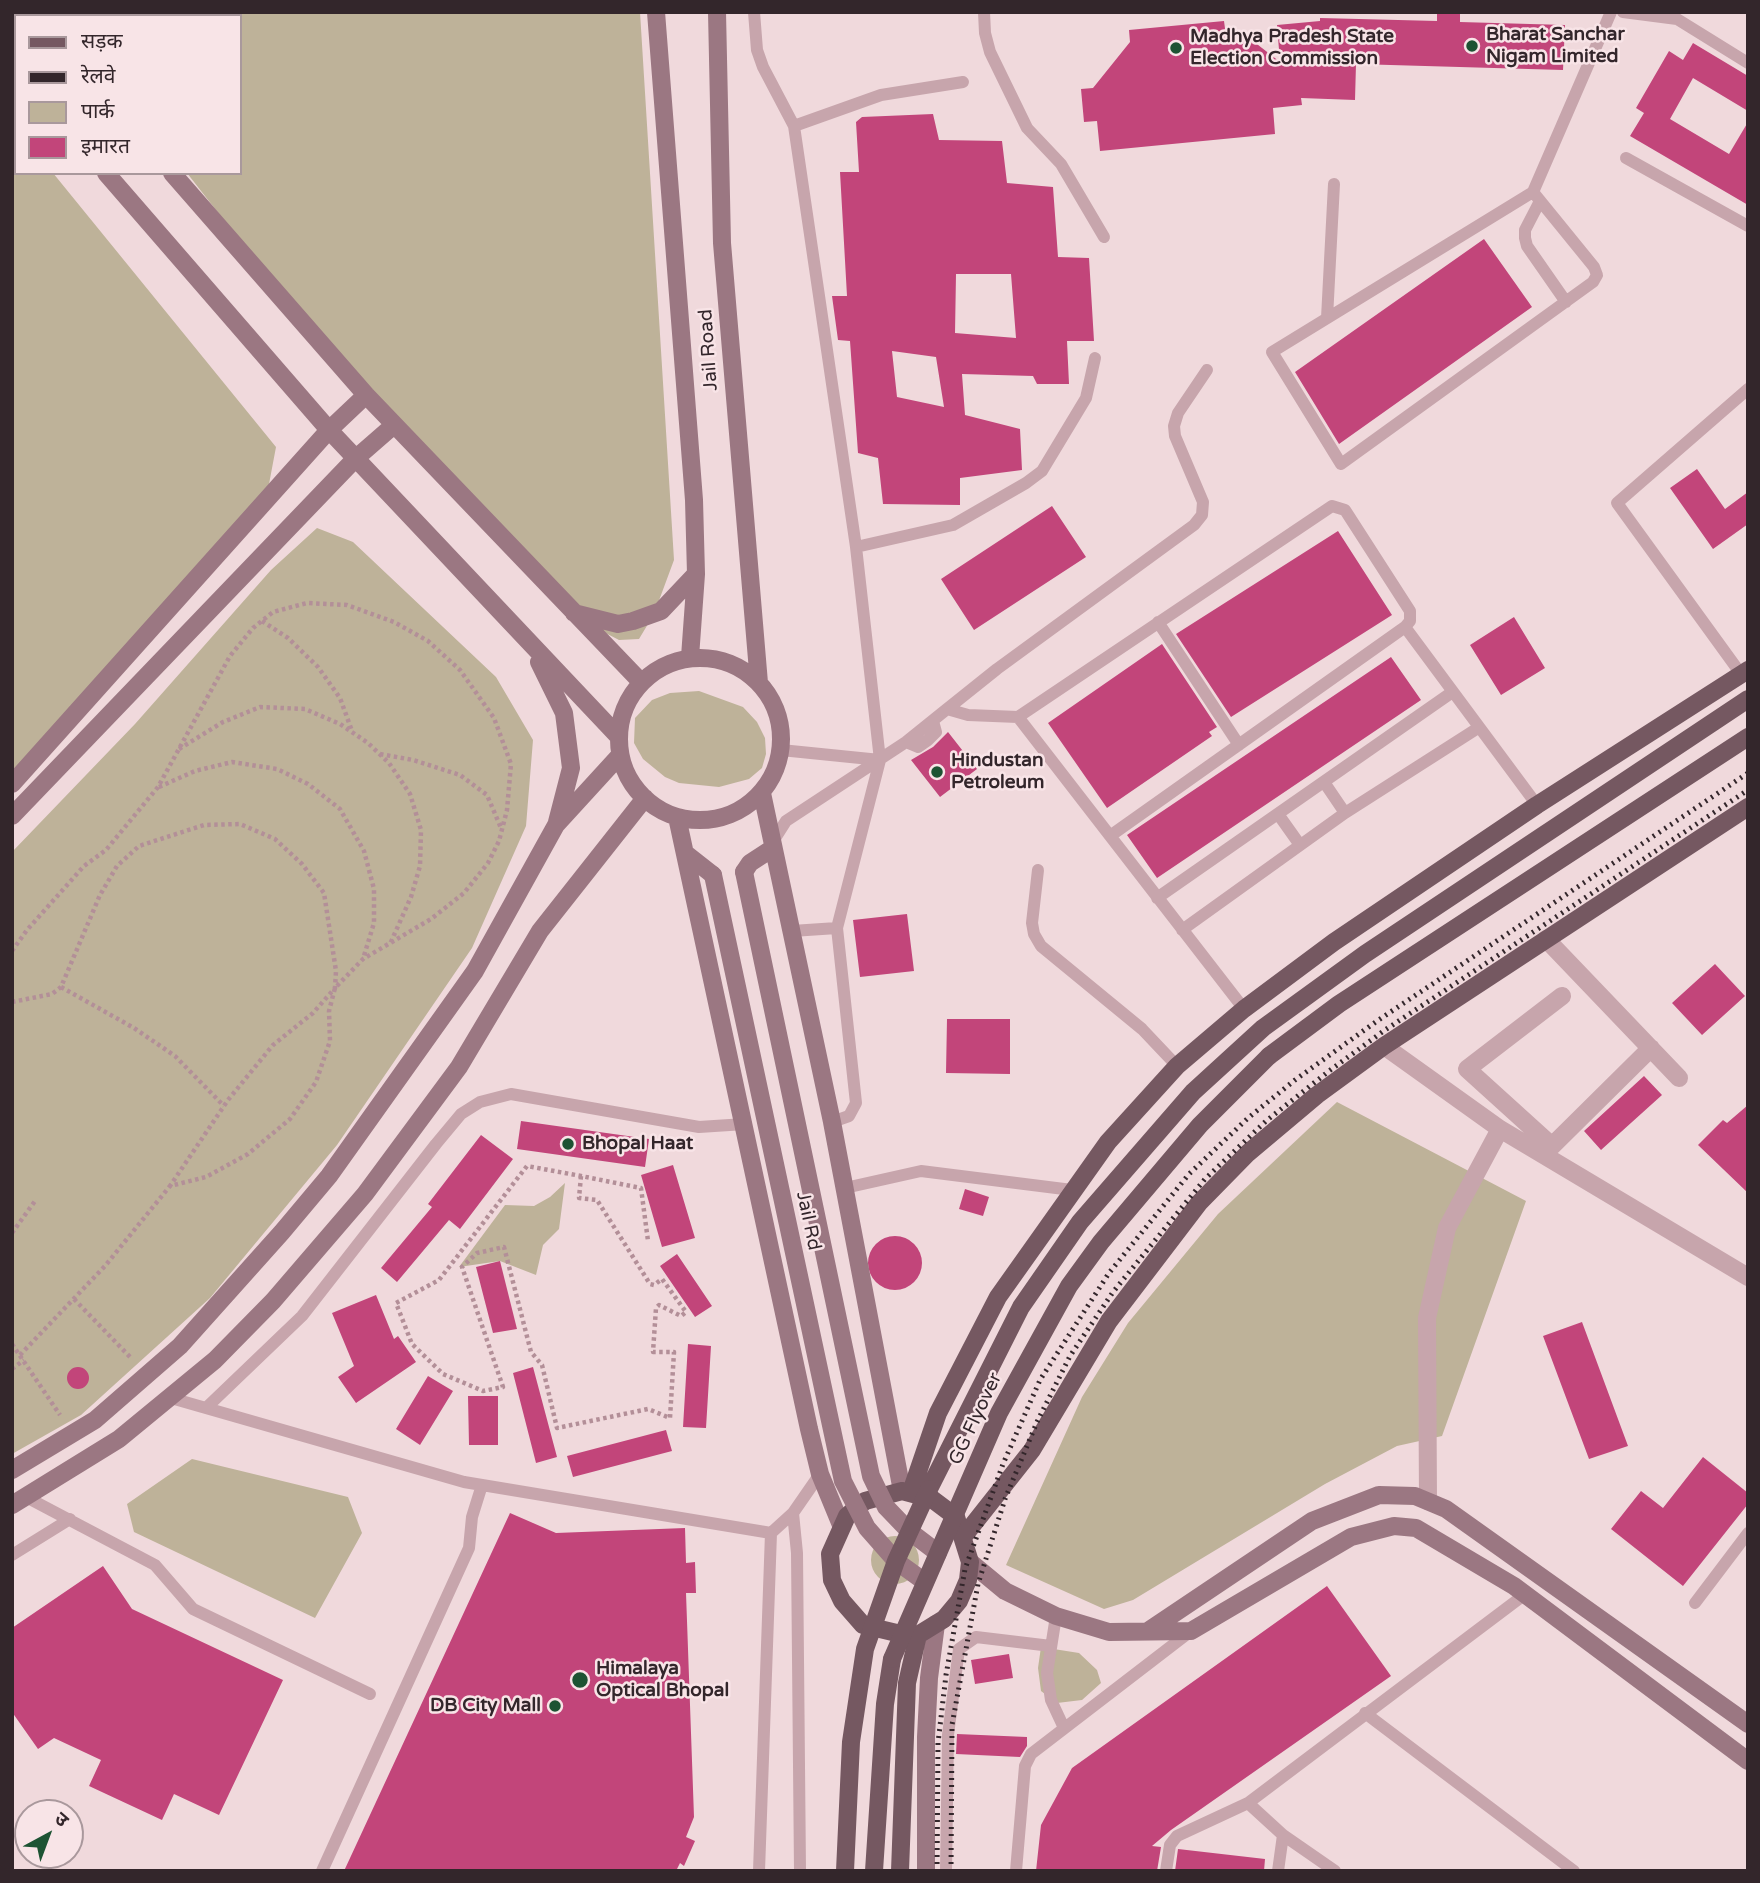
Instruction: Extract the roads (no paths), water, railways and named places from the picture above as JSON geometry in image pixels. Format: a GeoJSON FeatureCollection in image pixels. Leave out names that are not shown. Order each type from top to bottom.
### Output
{"type":"FeatureCollection","features":[{"type":"Feature","properties":{"kind":"main road","name":"Jail Road"},"geometry":{"type":"LineString","coordinates":[[656,12],[694,500],[696,574],[690,657]]}},
{"type":"Feature","properties":{"kind":"main road","name":"Jail Road"},"geometry":{"type":"LineString","coordinates":[[717,12],[722,243],[750,602],[759,684]]}},
{"type":"Feature","properties":{"kind":"main road"},"geometry":{"type":"LineString","coordinates":[[108,175],[144,220],[355,459],[618,736]]}},
{"type":"Feature","properties":{"kind":"main road"},"geometry":{"type":"LineString","coordinates":[[174,175],[366,395],[641,682]]}},
{"type":"Feature","properties":{"kind":"main road"},"geometry":{"type":"LineString","coordinates":[[12,784],[329,430],[366,395]]}},
{"type":"Feature","properties":{"kind":"main road"},"geometry":{"type":"LineString","coordinates":[[12,816],[355,459],[394,425]]}},
{"type":"Feature","properties":{"kind":"main road"},"geometry":{"type":"LineString","coordinates":[[574,613],[618,624],[632,621],[661,611],[696,574]]}},
{"type":"Feature","properties":{"kind":"main road"},"geometry":{"type":"LineString","coordinates":[[532,648],[564,713],[571,768],[556,825]]}},
{"type":"Feature","properties":{"kind":"main road"},"geometry":{"type":"LineString","coordinates":[[690,657],[720,658],[749,673],[765,690],[782,733],[775,773],[762,793],[744,808],[704,821],[677,817],[645,798],[626,773],[618,736],[627,701],[641,682],[660,667],[690,657]]}},
{"type":"Feature","properties":{"kind":"main road"},"geometry":{"type":"LineString","coordinates":[[907,1492],[938,1413],[998,1297],[1108,1142],[1177,1066],[1244,1009],[1334,942],[1537,805],[1744,672]]}},
{"type":"Feature","properties":{"kind":"main road","name":"GG Flyover"},"geometry":{"type":"LineString","coordinates":[[845,1871],[851,1742],[865,1649],[896,1561],[957,1429],[1021,1307],[1080,1222],[1129,1162],[1193,1092],[1263,1028],[1365,954],[1748,699]]}},
{"type":"Feature","properties":{"kind":"main road","name":"GG Flyover"},"geometry":{"type":"LineString","coordinates":[[874,1871],[885,1704],[892,1659],[999,1413],[1069,1286],[1101,1242],[1200,1125],[1269,1056],[1339,1004],[1748,737]]}},
{"type":"Feature","properties":{"kind":"main road"},"geometry":{"type":"LineString","coordinates":[[12,1470],[95,1420],[180,1346],[290,1223],[329,1176],[475,971],[556,825],[620,755]]}},
{"type":"Feature","properties":{"kind":"main road"},"geometry":{"type":"LineString","coordinates":[[762,793],[907,1492]]}},
{"type":"Feature","properties":{"kind":"main road"},"geometry":{"type":"LineString","coordinates":[[19,1501],[119,1439],[215,1360],[273,1301],[365,1194],[459,1067],[540,931],[645,798]]}},
{"type":"Feature","properties":{"kind":"main road"},"geometry":{"type":"LineString","coordinates":[[964,1536],[1032,1450],[1109,1321],[1199,1203],[1258,1144],[1317,1095],[1384,1046],[1748,807]]}},
{"type":"Feature","properties":{"kind":"main road"},"geometry":{"type":"LineString","coordinates":[[677,817],[820,1474],[841,1525]]}},
{"type":"Feature","properties":{"kind":"main road","name":"Jail Rd"},"geometry":{"type":"LineString","coordinates":[[772,846],[750,863],[744,872],[871,1476],[886,1507],[909,1531],[938,1553]]}},
{"type":"Feature","properties":{"kind":"main road","name":"Jail Rd"},"geometry":{"type":"LineString","coordinates":[[685,853],[713,875],[843,1480],[867,1528],[896,1561],[925,1582]]}},
{"type":"Feature","properties":{"kind":"main road"},"geometry":{"type":"LineString","coordinates":[[907,1492],[932,1499],[956,1517],[970,1562],[968,1580],[959,1601],[944,1619],[918,1635],[863,1625],[842,1601],[832,1580],[830,1554],[847,1516],[865,1501],[907,1492]]}},
{"type":"Feature","properties":{"kind":"main road"},"geometry":{"type":"LineString","coordinates":[[1148,1631],[1312,1521],[1379,1494],[1399,1493],[1446,1509],[1748,1724]]}},
{"type":"Feature","properties":{"kind":"main road"},"geometry":{"type":"LineString","coordinates":[[970,1562],[1005,1591],[1056,1616],[1109,1632],[1191,1631],[1351,1537],[1394,1526],[1416,1528],[1519,1590],[1748,1761]]}},
{"type":"Feature","properties":{"kind":"main road"},"geometry":{"type":"LineString","coordinates":[[926,1871],[926,1737],[929,1678],[936,1624]]}},
{"type":"Feature","properties":{"kind":"main road"},"geometry":{"type":"LineString","coordinates":[[900,1871],[907,1683],[918,1635]]}},
{"type":"Feature","properties":{"kind":"street"},"geometry":{"type":"LineString","coordinates":[[1546,939],[1679,1078]]}},
{"type":"Feature","properties":{"kind":"street"},"geometry":{"type":"LineString","coordinates":[[1562,996],[1467,1069],[1552,1146],[1651,1048]]}},
{"type":"Feature","properties":{"kind":"street"},"geometry":{"type":"LineString","coordinates":[[1384,1046],[1500,1129],[1748,1277]]}},
{"type":"Feature","properties":{"kind":"street"},"geometry":{"type":"LineString","coordinates":[[1428,1501],[1427,1318],[1447,1228],[1500,1129]]}},
{"type":"Feature","properties":{"kind":"lane"},"geometry":{"type":"LineString","coordinates":[[754,12],[757,50],[794,126],[856,547],[880,760],[837,928],[856,1102],[849,1116],[832,1122]]}},
{"type":"Feature","properties":{"kind":"lane"},"geometry":{"type":"LineString","coordinates":[[984,12],[990,52],[1027,128],[1061,164],[1104,237]]}},
{"type":"Feature","properties":{"kind":"lane"},"geometry":{"type":"LineString","coordinates":[[1566,302],[1527,246],[1525,230],[1611,12]]}},
{"type":"Feature","properties":{"kind":"lane"},"geometry":{"type":"LineString","coordinates":[[1623,12],[1677,19],[1748,62]]}},
{"type":"Feature","properties":{"kind":"lane"},"geometry":{"type":"LineString","coordinates":[[794,126],[881,95],[963,82]]}},
{"type":"Feature","properties":{"kind":"lane"},"geometry":{"type":"LineString","coordinates":[[1626,158],[1748,226]]}},
{"type":"Feature","properties":{"kind":"lane"},"geometry":{"type":"LineString","coordinates":[[1327,318],[1334,184]]}},
{"type":"Feature","properties":{"kind":"lane"},"geometry":{"type":"LineString","coordinates":[[1537,197],[1597,275],[1593,282],[1341,464],[1272,352],[1537,197]]}},
{"type":"Feature","properties":{"kind":"lane"},"geometry":{"type":"LineString","coordinates":[[856,547],[953,525],[1042,471],[1086,398],[1096,358]]}},
{"type":"Feature","properties":{"kind":"lane"},"geometry":{"type":"LineString","coordinates":[[772,846],[786,821],[906,742],[997,669],[1194,525],[1202,515],[1203,502],[1175,436],[1174,426],[1178,413],[1207,370]]}},
{"type":"Feature","properties":{"kind":"lane"},"geometry":{"type":"LineString","coordinates":[[1744,672],[1617,503],[1748,389]]}},
{"type":"Feature","properties":{"kind":"lane"},"geometry":{"type":"LineString","coordinates":[[947,709],[968,715],[1018,717],[1332,506],[1345,510],[1410,611],[1410,621],[1110,836]]}},
{"type":"Feature","properties":{"kind":"lane"},"geometry":{"type":"LineString","coordinates":[[1158,622],[1239,745]]}},
{"type":"Feature","properties":{"kind":"lane"},"geometry":{"type":"LineString","coordinates":[[1405,627],[1451,693],[1537,805]]}},
{"type":"Feature","properties":{"kind":"lane"},"geometry":{"type":"LineString","coordinates":[[1157,898],[1451,693]]}},
{"type":"Feature","properties":{"kind":"lane"},"geometry":{"type":"LineString","coordinates":[[1018,717],[1244,1009]]}},
{"type":"Feature","properties":{"kind":"lane"},"geometry":{"type":"LineString","coordinates":[[1182,930],[1345,813],[1478,728]]}},
{"type":"Feature","properties":{"kind":"lane"},"geometry":{"type":"LineString","coordinates":[[781,750],[880,760]]}},
{"type":"Feature","properties":{"kind":"lane"},"geometry":{"type":"LineString","coordinates":[[1324,782],[1345,813]]}},
{"type":"Feature","properties":{"kind":"lane"},"geometry":{"type":"LineString","coordinates":[[1278,814],[1300,845]]}},
{"type":"Feature","properties":{"kind":"lane"},"geometry":{"type":"LineString","coordinates":[[1038,870],[1032,923],[1034,934],[1041,946],[1142,1029],[1177,1066]]}},
{"type":"Feature","properties":{"kind":"lane"},"geometry":{"type":"LineString","coordinates":[[792,931],[837,928]]}},
{"type":"Feature","properties":{"kind":"lane"},"geometry":{"type":"LineString","coordinates":[[206,1408],[302,1316],[436,1144],[461,1114],[480,1102],[511,1094],[699,1127],[744,1124]]}},
{"type":"Feature","properties":{"kind":"lane"},"geometry":{"type":"LineString","coordinates":[[845,1188],[921,1171],[1072,1191]]}},
{"type":"Feature","properties":{"kind":"lane"},"geometry":{"type":"LineString","coordinates":[[171,1398],[482,1485],[771,1533]]}},
{"type":"Feature","properties":{"kind":"lane"},"geometry":{"type":"LineString","coordinates":[[759,1871],[771,1533],[793,1513],[820,1474]]}},
{"type":"Feature","properties":{"kind":"lane"},"geometry":{"type":"LineString","coordinates":[[323,1871],[469,1548],[472,1517],[482,1485]]}},
{"type":"Feature","properties":{"kind":"lane"},"geometry":{"type":"LineString","coordinates":[[19,1501],[70,1519],[155,1565],[193,1609],[370,1694]]}},
{"type":"Feature","properties":{"kind":"lane"},"geometry":{"type":"LineString","coordinates":[[793,1513],[797,1553],[800,1871]]}},
{"type":"Feature","properties":{"kind":"lane"},"geometry":{"type":"LineString","coordinates":[[12,1555],[70,1519]]}},
{"type":"Feature","properties":{"kind":"lane"},"geometry":{"type":"LineString","coordinates":[[1695,1603],[1748,1533]]}},
{"type":"Feature","properties":{"kind":"lane"},"geometry":{"type":"LineString","coordinates":[[1166,1871],[1170,1846],[1177,1836],[1248,1803],[1519,1590],[1528,1568]]}},
{"type":"Feature","properties":{"kind":"lane"},"geometry":{"type":"LineString","coordinates":[[1056,1616],[1047,1673],[1049,1691],[1064,1728]]}},
{"type":"Feature","properties":{"kind":"lane"},"geometry":{"type":"LineString","coordinates":[[1016,1871],[1025,1766],[1031,1754],[1191,1631]]}},
{"type":"Feature","properties":{"kind":"lane"},"geometry":{"type":"LineString","coordinates":[[946,1871],[948,1735],[959,1649],[976,1637],[1051,1646]]}},
{"type":"Feature","properties":{"kind":"lane"},"geometry":{"type":"LineString","coordinates":[[1365,1713],[1574,1871]]}},
{"type":"Feature","properties":{"kind":"lane"},"geometry":{"type":"LineString","coordinates":[[1248,1803],[1283,1835],[1335,1871]]}},
{"type":"Feature","properties":{"kind":"lane"},"geometry":{"type":"LineString","coordinates":[[1278,1871],[1283,1835]]}},
{"type":"Feature","properties":{"kind":"railway"},"geometry":{"type":"LineString","coordinates":[[937,1871],[938,1743],[946,1675],[965,1569],[1003,1464],[1040,1380],[1109,1273],[1189,1174],[1248,1118],[1295,1080],[1377,1021],[1748,773]]}},
{"type":"Feature","properties":{"kind":"railway"},"geometry":{"type":"LineString","coordinates":[[951,1871],[952,1725],[978,1584],[1005,1499],[1037,1422],[1070,1356],[1113,1292],[1205,1179],[1266,1121],[1329,1071],[1385,1030],[1748,790]]}},
{"type":"Feature","properties":{"kind":"place","name":"Bharat Sanchar Nigam Limited"},"geometry":{"type":"Point","coordinates":[1472,46]}},
{"type":"Feature","properties":{"kind":"place","name":"Madhya Pradesh State Election Commission"},"geometry":{"type":"Point","coordinates":[1176,48]}},
{"type":"Feature","properties":{"kind":"place","name":"Hindustan Petroleum"},"geometry":{"type":"Point","coordinates":[937,772]}},
{"type":"Feature","properties":{"kind":"place","name":"Bhopal Haat"},"geometry":{"type":"Point","coordinates":[568,1144]}},
{"type":"Feature","properties":{"kind":"place","name":"Himalaya Optical Bhopal"},"geometry":{"type":"Point","coordinates":[580,1680]}},
{"type":"Feature","properties":{"kind":"place","name":"DB City Mall"},"geometry":{"type":"Point","coordinates":[555,1706]}}]}
